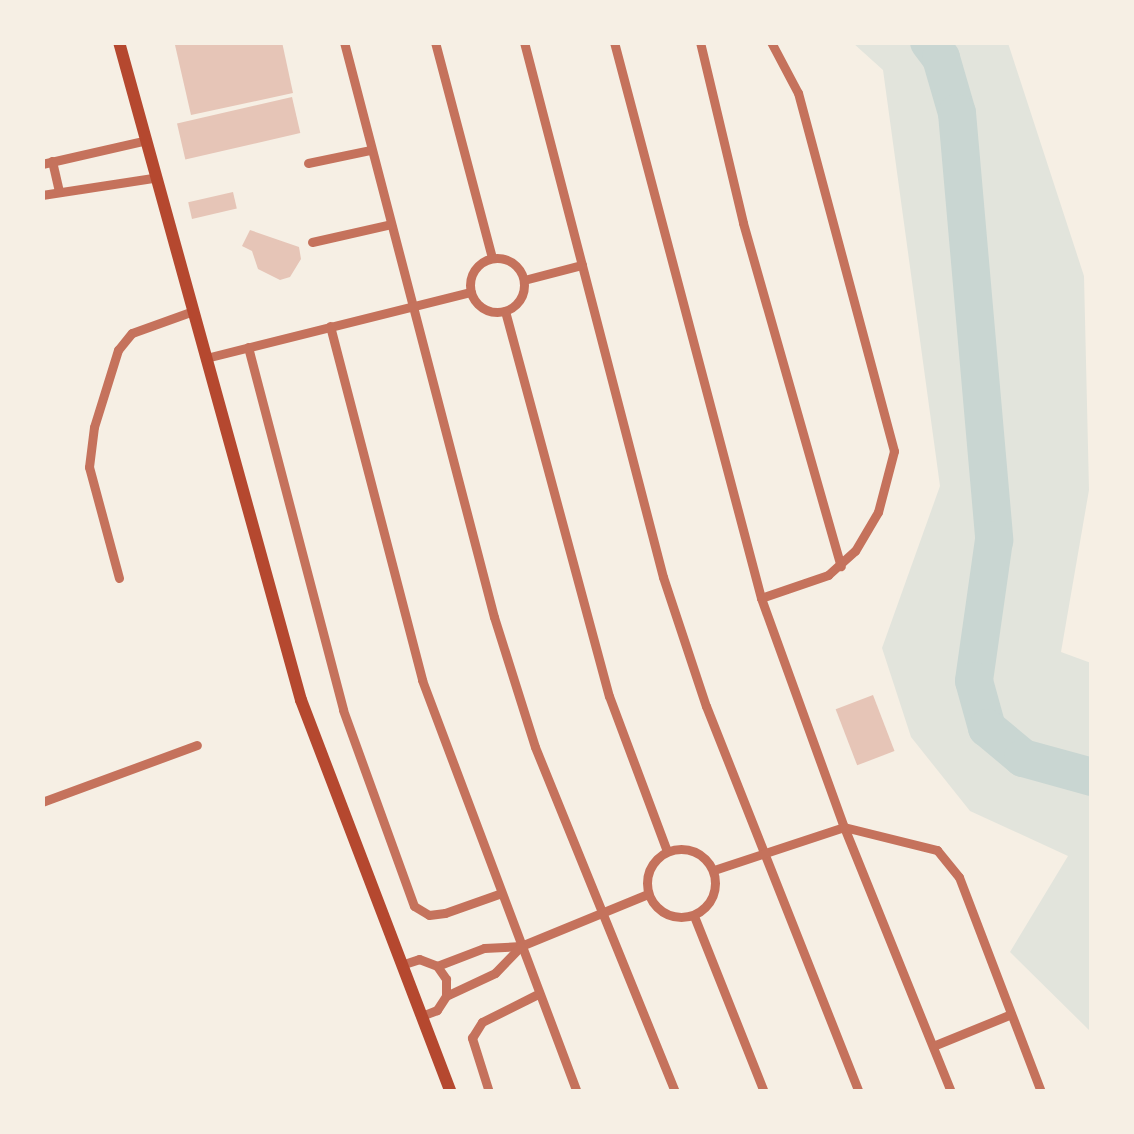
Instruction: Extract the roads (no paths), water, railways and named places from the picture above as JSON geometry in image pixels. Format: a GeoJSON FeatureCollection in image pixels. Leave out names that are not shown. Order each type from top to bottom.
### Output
{"type":"FeatureCollection","features":[{"type":"Feature","properties":{"kind":"main road"},"geometry":{"type":"LineString","coordinates":[[119,42],[301,700],[451,1092]]}},
{"type":"Feature","properties":{"kind":"street"},"geometry":{"type":"LineString","coordinates":[[344,42],[494,617],[535,747],[675,1092]]}},
{"type":"Feature","properties":{"kind":"street"},"geometry":{"type":"LineString","coordinates":[[435,42],[492,258]]}},
{"type":"Feature","properties":{"kind":"street"},"geometry":{"type":"LineString","coordinates":[[524,42],[663,577],[859,1092]]}},
{"type":"Feature","properties":{"kind":"street"},"geometry":{"type":"LineString","coordinates":[[614,42],[761,598],[844,827],[952,1092]]}},
{"type":"Feature","properties":{"kind":"street"},"geometry":{"type":"LineString","coordinates":[[700,42],[744,224],[841,566]]}},
{"type":"Feature","properties":{"kind":"street"},"geometry":{"type":"LineString","coordinates":[[761,598],[841,566],[878,512],[894,451],[798,93],[771,42]]}},
{"type":"Feature","properties":{"kind":"street"},"geometry":{"type":"LineString","coordinates":[[59,191],[47,162],[143,140]]}},
{"type":"Feature","properties":{"kind":"street"},"geometry":{"type":"LineString","coordinates":[[308,164],[370,150]]}},
{"type":"Feature","properties":{"kind":"street"},"geometry":{"type":"LineString","coordinates":[[42,195],[154,178]]}},
{"type":"Feature","properties":{"kind":"street"},"geometry":{"type":"LineString","coordinates":[[312,242],[391,224]]}},
{"type":"Feature","properties":{"kind":"street"},"geometry":{"type":"LineString","coordinates":[[492,258],[513,262],[524,280],[518,303],[504,311],[484,308],[471,292],[474,270],[492,258]]}},
{"type":"Feature","properties":{"kind":"street"},"geometry":{"type":"LineString","coordinates":[[524,280],[582,265]]}},
{"type":"Feature","properties":{"kind":"street"},"geometry":{"type":"LineString","coordinates":[[206,358],[471,292]]}},
{"type":"Feature","properties":{"kind":"street"},"geometry":{"type":"LineString","coordinates":[[120,578],[88,467],[94,427],[118,350],[132,333],[193,311]]}},
{"type":"Feature","properties":{"kind":"street"},"geometry":{"type":"LineString","coordinates":[[504,311],[609,696],[667,851]]}},
{"type":"Feature","properties":{"kind":"street"},"geometry":{"type":"LineString","coordinates":[[330,326],[422,680],[536,995],[577,1092]]}},
{"type":"Feature","properties":{"kind":"street"},"geometry":{"type":"LineString","coordinates":[[248,347],[343,710],[414,906],[430,915],[446,913],[499,894]]}},
{"type":"Feature","properties":{"kind":"street"},"geometry":{"type":"LineString","coordinates":[[42,802],[197,746]]}},
{"type":"Feature","properties":{"kind":"street"},"geometry":{"type":"LineString","coordinates":[[714,870],[844,827],[919,841],[952,863],[1042,1092]]}},
{"type":"Feature","properties":{"kind":"street"},"geometry":{"type":"LineString","coordinates":[[667,851],[694,851],[714,870],[714,897],[694,916],[666,914],[648,894],[650,869],[667,851]]}},
{"type":"Feature","properties":{"kind":"street"},"geometry":{"type":"LineString","coordinates":[[401,965],[419,960],[437,966],[484,948],[521,946],[648,894]]}},
{"type":"Feature","properties":{"kind":"street"},"geometry":{"type":"LineString","coordinates":[[694,916],[764,1092]]}},
{"type":"Feature","properties":{"kind":"street"},"geometry":{"type":"LineString","coordinates":[[421,1016],[446,996],[495,973],[521,946]]}},
{"type":"Feature","properties":{"kind":"street"},"geometry":{"type":"LineString","coordinates":[[437,966],[446,996]]}},
{"type":"Feature","properties":{"kind":"street"},"geometry":{"type":"LineString","coordinates":[[490,1092],[472,1038],[482,1022],[536,995]]}},
{"type":"Feature","properties":{"kind":"street"},"geometry":{"type":"LineString","coordinates":[[933,1046],[1009,1015]]}},
{"type":"Feature","properties":{"kind":"waterway"},"geometry":{"type":"LineString","coordinates":[[929,42],[941,58],[957,113],[994,540],[974,681],[987,728],[1023,758],[1092,777]]}}]}
